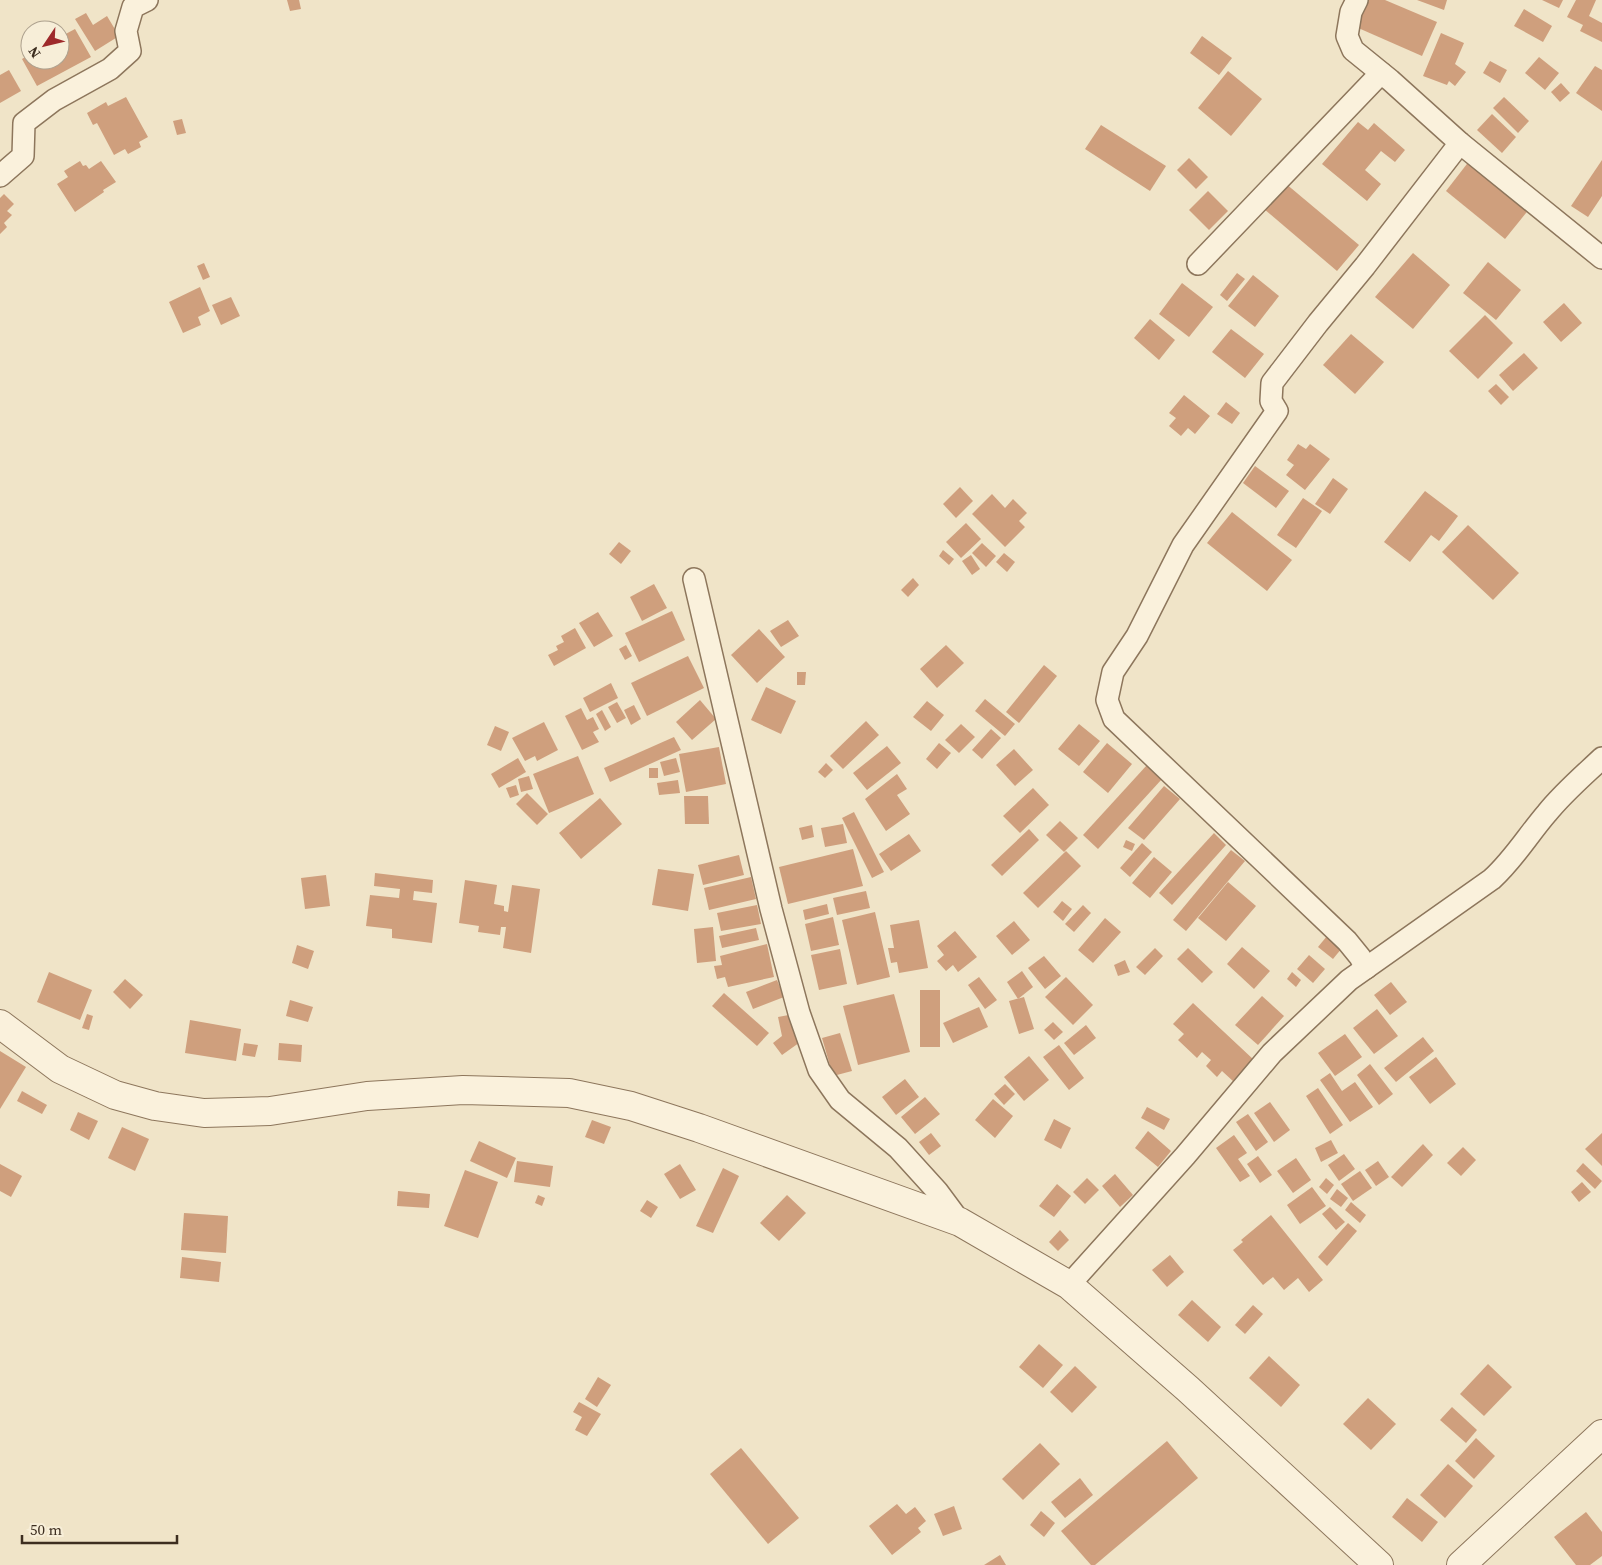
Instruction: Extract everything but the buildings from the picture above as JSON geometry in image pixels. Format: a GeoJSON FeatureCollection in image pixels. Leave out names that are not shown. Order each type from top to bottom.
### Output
{"type":"FeatureCollection","features":[{"type":"Feature","properties":{"kind":"street"},"geometry":{"type":"LineString","coordinates":[[0,176],[23,156],[24,123],[54,100],[110,69],[130,51],[126,31],[134,7],[147,0]]}},
{"type":"Feature","properties":{"kind":"street"},"geometry":{"type":"LineString","coordinates":[[1357,0],[1351,12],[1347,36],[1353,50],[1460,143],[1602,258]]}},
{"type":"Feature","properties":{"kind":"street"},"geometry":{"type":"LineString","coordinates":[[1198,264],[1381,73]]}},
{"type":"Feature","properties":{"kind":"street"},"geometry":{"type":"LineString","coordinates":[[1366,968],[1360,957],[1347,942],[1114,719],[1106,700],[1113,672],[1137,636],[1183,545],[1277,412],[1271,401],[1272,383],[1460,143]]}},
{"type":"Feature","properties":{"kind":"street"},"geometry":{"type":"LineString","coordinates":[[694,579],[771,909],[799,1013],[819,1070],[840,1100],[898,1148],[937,1190],[960,1222]]}},
{"type":"Feature","properties":{"kind":"street"},"geometry":{"type":"LineString","coordinates":[[1069,1285],[1185,1156],[1272,1053],[1349,980],[1492,879],[1508,865],[1546,814],[1568,789],[1602,758]]}},
{"type":"Feature","properties":{"kind":"street"},"geometry":{"type":"LineString","coordinates":[[0,1024],[60,1069],[115,1095],[155,1106],[204,1113],[270,1111],[367,1096],[463,1090],[569,1092],[631,1106],[960,1222],[1069,1285],[1188,1390],[1379,1565]]}},
{"type":"Feature","properties":{"kind":"street"},"geometry":{"type":"LineString","coordinates":[[1461,1565],[1602,1434]]}}]}
